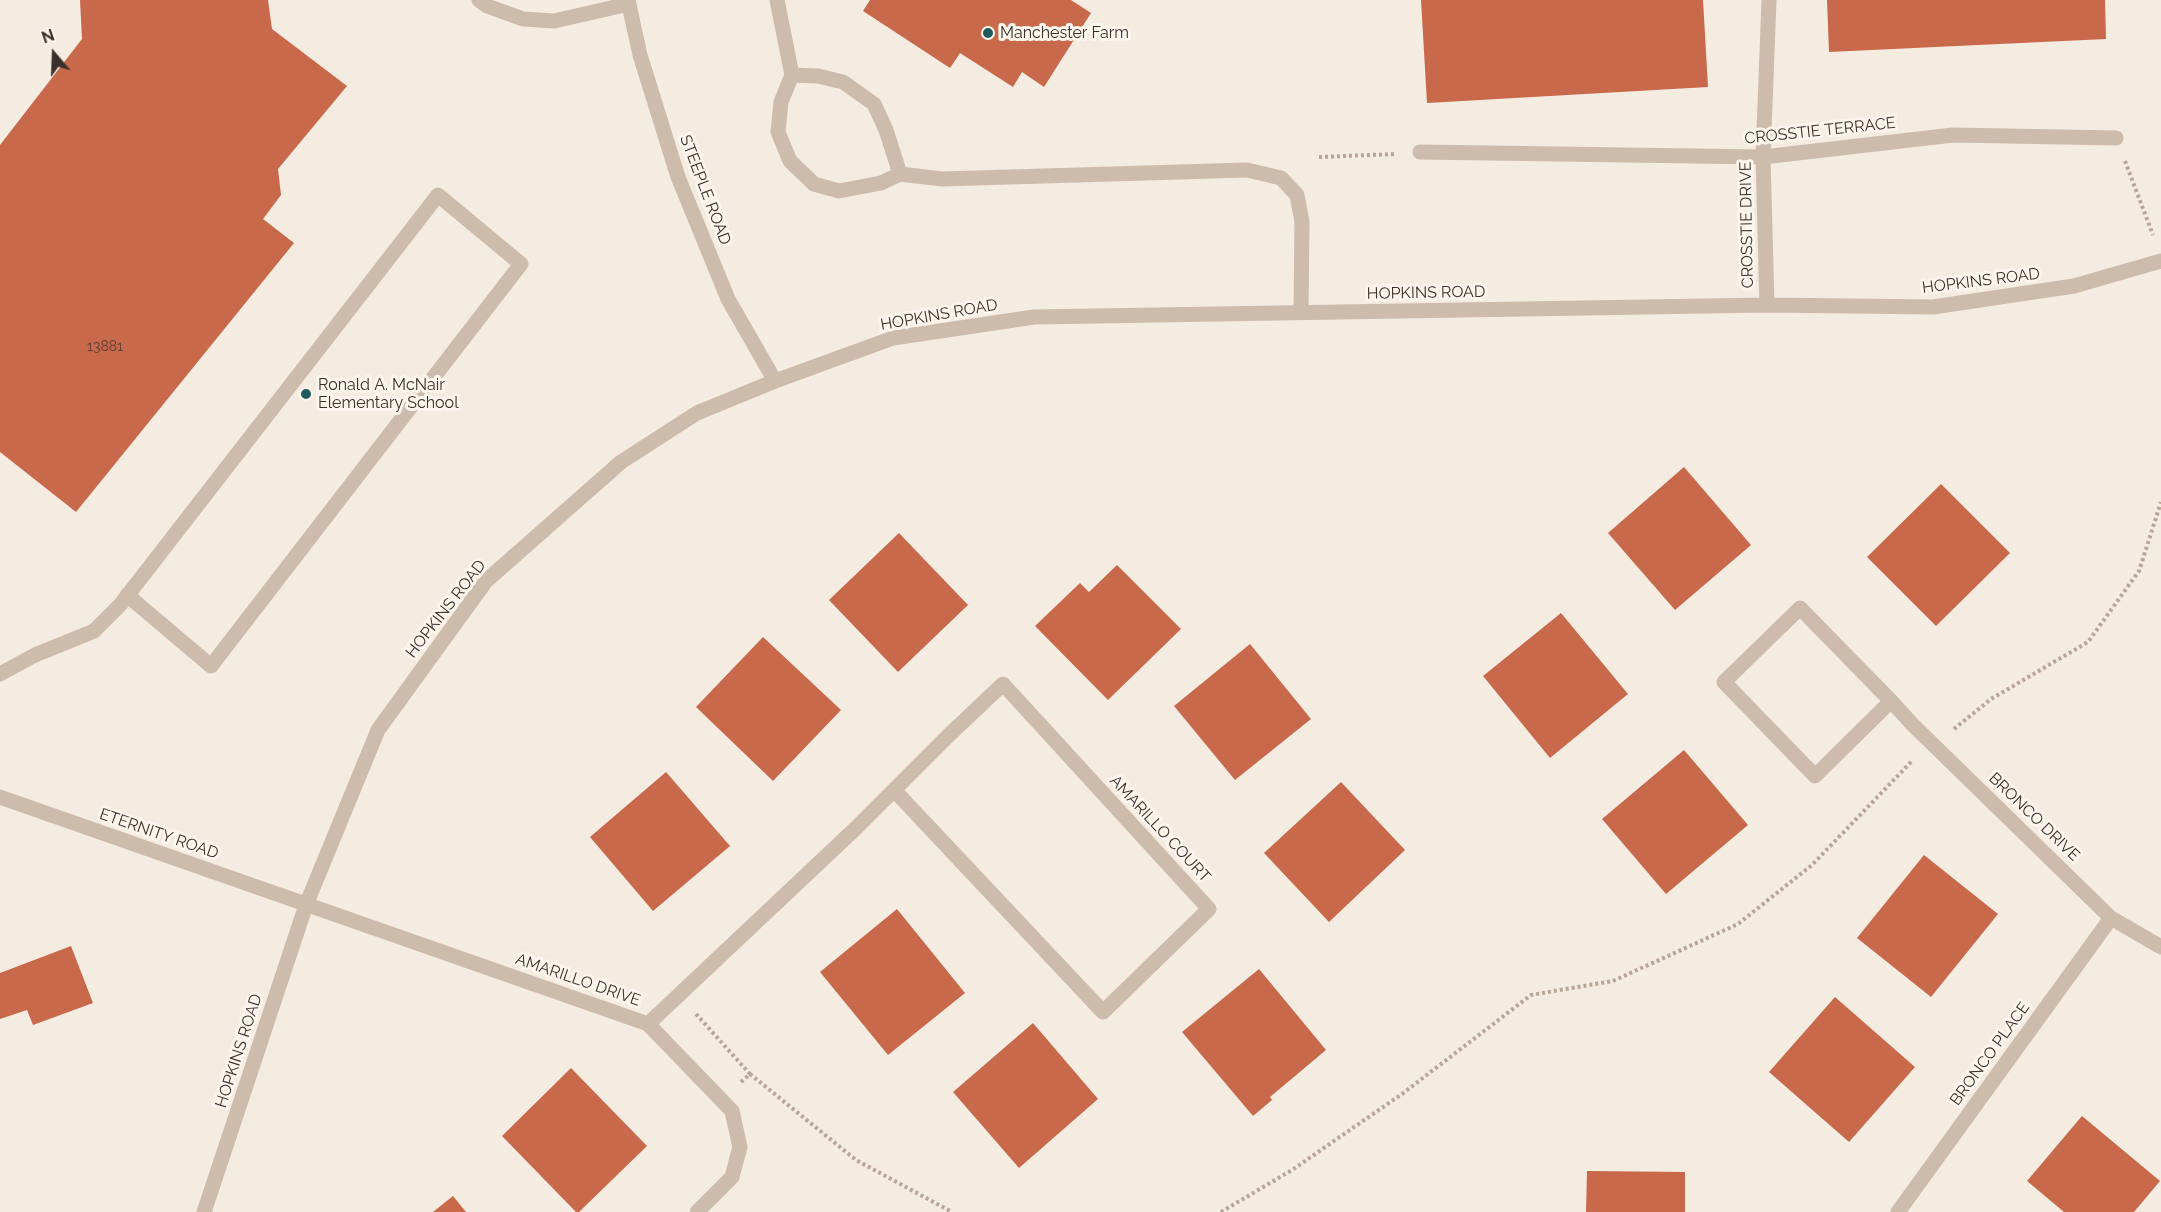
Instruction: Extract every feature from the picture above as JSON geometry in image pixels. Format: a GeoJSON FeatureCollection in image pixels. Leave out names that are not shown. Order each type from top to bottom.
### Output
{"type":"FeatureCollection","features":[{"type":"Feature","properties":{"kind":"street"},"geometry":{"type":"LineString","coordinates":[[479,0],[487,6],[524,19],[554,21],[628,2]]}},
{"type":"Feature","properties":{"kind":"street"},"geometry":{"type":"LineString","coordinates":[[777,0],[792,75],[781,102],[778,132],[790,161],[814,184],[839,191],[881,183],[900,174],[942,179],[1247,171],[1281,178],[1298,195],[1302,222],[1301,312]]}},
{"type":"Feature","properties":{"kind":"street","name":"CROSSTIE DRIVE"},"geometry":{"type":"LineString","coordinates":[[1767,305],[1763,157],[1769,0]]}},
{"type":"Feature","properties":{"kind":"street","name":"STEEPLE ROAD"},"geometry":{"type":"LineString","coordinates":[[628,2],[640,55],[678,177],[728,300],[776,381]]}},
{"type":"Feature","properties":{"kind":"street"},"geometry":{"type":"LineString","coordinates":[[792,75],[818,76],[843,82],[874,104],[886,130],[900,174]]}},
{"type":"Feature","properties":{"kind":"street","name":"CROSSTIE TERRACE"},"geometry":{"type":"LineString","coordinates":[[1420,152],[1763,157],[1953,135],[2116,138]]}},
{"type":"Feature","properties":{"kind":"street"},"geometry":{"type":"LineString","coordinates":[[0,674],[35,655],[94,631],[127,595],[438,195],[521,264],[211,666],[127,595]]}},
{"type":"Feature","properties":{"kind":"street","name":"HOPKINS ROAD"},"geometry":{"type":"LineString","coordinates":[[204,1212],[306,905],[378,730],[486,581],[621,462],[697,413],[893,338],[1034,317],[1767,305],[1933,307],[2074,286],[2161,261]]}},
{"type":"Feature","properties":{"kind":"street","name":"BRONCO DRIVE"},"geometry":{"type":"LineString","coordinates":[[1891,701],[1815,776],[1724,682],[1800,608],[2111,918],[2161,947]]}},
{"type":"Feature","properties":{"kind":"street","name":"AMARILLO COURT"},"geometry":{"type":"LineString","coordinates":[[648,1024],[1003,684],[1209,909],[1103,1012],[894,790]]}},
{"type":"Feature","properties":{"kind":"street","name":"ETERNITY ROAD"},"geometry":{"type":"LineString","coordinates":[[0,797],[306,905]]}},
{"type":"Feature","properties":{"kind":"street","name":"AMARILLO DRIVE"},"geometry":{"type":"LineString","coordinates":[[306,905],[648,1024],[732,1111],[740,1148],[732,1177],[697,1212]]}},
{"type":"Feature","properties":{"kind":"street","name":"BRONCO PLACE"},"geometry":{"type":"LineString","coordinates":[[1898,1212],[2111,918]]}},
{"type":"Feature","properties":{"kind":"path"},"geometry":{"type":"LineString","coordinates":[[2116,138],[2157,245]]}},
{"type":"Feature","properties":{"kind":"path"},"geometry":{"type":"LineString","coordinates":[[1319,157],[1420,152]]}},
{"type":"Feature","properties":{"kind":"path"},"geometry":{"type":"LineString","coordinates":[[1221,1212],[1292,1170],[1393,1100],[1532,995],[1613,981],[1738,924],[1812,865],[1904,767],[1991,699],[2088,642],[2139,571],[2161,502]]}},
{"type":"Feature","properties":{"kind":"path"},"geometry":{"type":"LineString","coordinates":[[679,995],[750,1074],[856,1160],[952,1212]]}},
{"type":"Feature","properties":{"kind":"path"},"geometry":{"type":"LineString","coordinates":[[722,1100],[750,1074]]}},
{"type":"Feature","properties":{"kind":"building"},"geometry":{"type":"Polygon","coordinates":[[[80,0],[268,0],[272,29],[347,86],[278,169],[281,195],[263,219],[294,243],[76,512],[0,452],[0,145],[82,39],[80,0]]]}},
{"type":"Feature","properties":{"kind":"building","name":"Manchester Farm"},"geometry":{"type":"Polygon","coordinates":[[[870,0],[1071,0],[1091,13],[1044,87],[1022,72],[1013,87],[960,53],[950,68],[863,11],[870,0]]]}},
{"type":"Feature","properties":{"kind":"building"},"geometry":{"type":"Polygon","coordinates":[[[1421,0],[1703,0],[1708,87],[1427,103],[1421,0]]]}},
{"type":"Feature","properties":{"kind":"building"},"geometry":{"type":"Polygon","coordinates":[[[1827,0],[2105,0],[2106,39],[1829,52],[1827,0]]]}},
{"type":"Feature","properties":{"kind":"building"},"geometry":{"type":"Polygon","coordinates":[[[1684,467],[1751,545],[1675,610],[1608,533],[1684,467]]]}},
{"type":"Feature","properties":{"kind":"building"},"geometry":{"type":"Polygon","coordinates":[[[1941,484],[2010,553],[1936,626],[1867,557],[1941,484]]]}},
{"type":"Feature","properties":{"kind":"building"},"geometry":{"type":"Polygon","coordinates":[[[899,533],[968,605],[898,672],[829,600],[899,533]]]}},
{"type":"Feature","properties":{"kind":"building"},"geometry":{"type":"Polygon","coordinates":[[[1117,565],[1181,629],[1108,700],[1035,626],[1080,583],[1089,592],[1117,565]]]}},
{"type":"Feature","properties":{"kind":"building"},"geometry":{"type":"Polygon","coordinates":[[[1561,613],[1628,694],[1550,758],[1483,676],[1561,613]]]}},
{"type":"Feature","properties":{"kind":"building"},"geometry":{"type":"Polygon","coordinates":[[[763,637],[841,710],[773,781],[696,707],[763,637]]]}},
{"type":"Feature","properties":{"kind":"building"},"geometry":{"type":"Polygon","coordinates":[[[1250,644],[1311,719],[1235,780],[1174,706],[1250,644]]]}},
{"type":"Feature","properties":{"kind":"building"},"geometry":{"type":"Polygon","coordinates":[[[1684,750],[1748,825],[1666,894],[1602,819],[1684,750]]]}},
{"type":"Feature","properties":{"kind":"building"},"geometry":{"type":"Polygon","coordinates":[[[666,772],[730,846],[653,911],[590,837],[666,772]]]}},
{"type":"Feature","properties":{"kind":"building"},"geometry":{"type":"Polygon","coordinates":[[[1341,782],[1405,850],[1329,922],[1264,853],[1341,782]]]}},
{"type":"Feature","properties":{"kind":"building"},"geometry":{"type":"Polygon","coordinates":[[[1924,855],[1998,914],[1931,997],[1857,938],[1924,855]]]}},
{"type":"Feature","properties":{"kind":"building"},"geometry":{"type":"Polygon","coordinates":[[[897,909],[965,993],[888,1055],[820,972],[897,909]]]}},
{"type":"Feature","properties":{"kind":"building"},"geometry":{"type":"Polygon","coordinates":[[[71,946],[93,1003],[33,1025],[27,1010],[0,1019],[0,973],[71,946]]]}},
{"type":"Feature","properties":{"kind":"building"},"geometry":{"type":"Polygon","coordinates":[[[1259,969],[1326,1050],[1270,1097],[1272,1100],[1253,1116],[1182,1032],[1259,969]]]}},
{"type":"Feature","properties":{"kind":"building"},"geometry":{"type":"Polygon","coordinates":[[[1835,997],[1915,1067],[1849,1142],[1769,1072],[1835,997]]]}},
{"type":"Feature","properties":{"kind":"building"},"geometry":{"type":"Polygon","coordinates":[[[1033,1023],[1098,1099],[1019,1168],[953,1092],[1033,1023]]]}},
{"type":"Feature","properties":{"kind":"building"},"geometry":{"type":"Polygon","coordinates":[[[571,1068],[647,1146],[579,1212],[576,1212],[502,1136],[571,1068]]]}},
{"type":"Feature","properties":{"kind":"building"},"geometry":{"type":"Polygon","coordinates":[[[2082,1116],[2160,1181],[2134,1212],[2064,1212],[2027,1181],[2082,1116]]]}},
{"type":"Feature","properties":{"kind":"building"},"geometry":{"type":"Polygon","coordinates":[[[1587,1171],[1685,1172],[1685,1212],[1586,1212],[1587,1171]]]}},
{"type":"Feature","properties":{"kind":"building"},"geometry":{"type":"Polygon","coordinates":[[[453,1196],[466,1212],[433,1212],[453,1196]]]}},
{"type":"Feature","properties":{"kind":"place","name":"Manchester Farm"},"geometry":{"type":"Point","coordinates":[988,33]}},
{"type":"Feature","properties":{"kind":"place","name":"Ronald A. McNair Elementary School"},"geometry":{"type":"Point","coordinates":[306,394]}}]}
